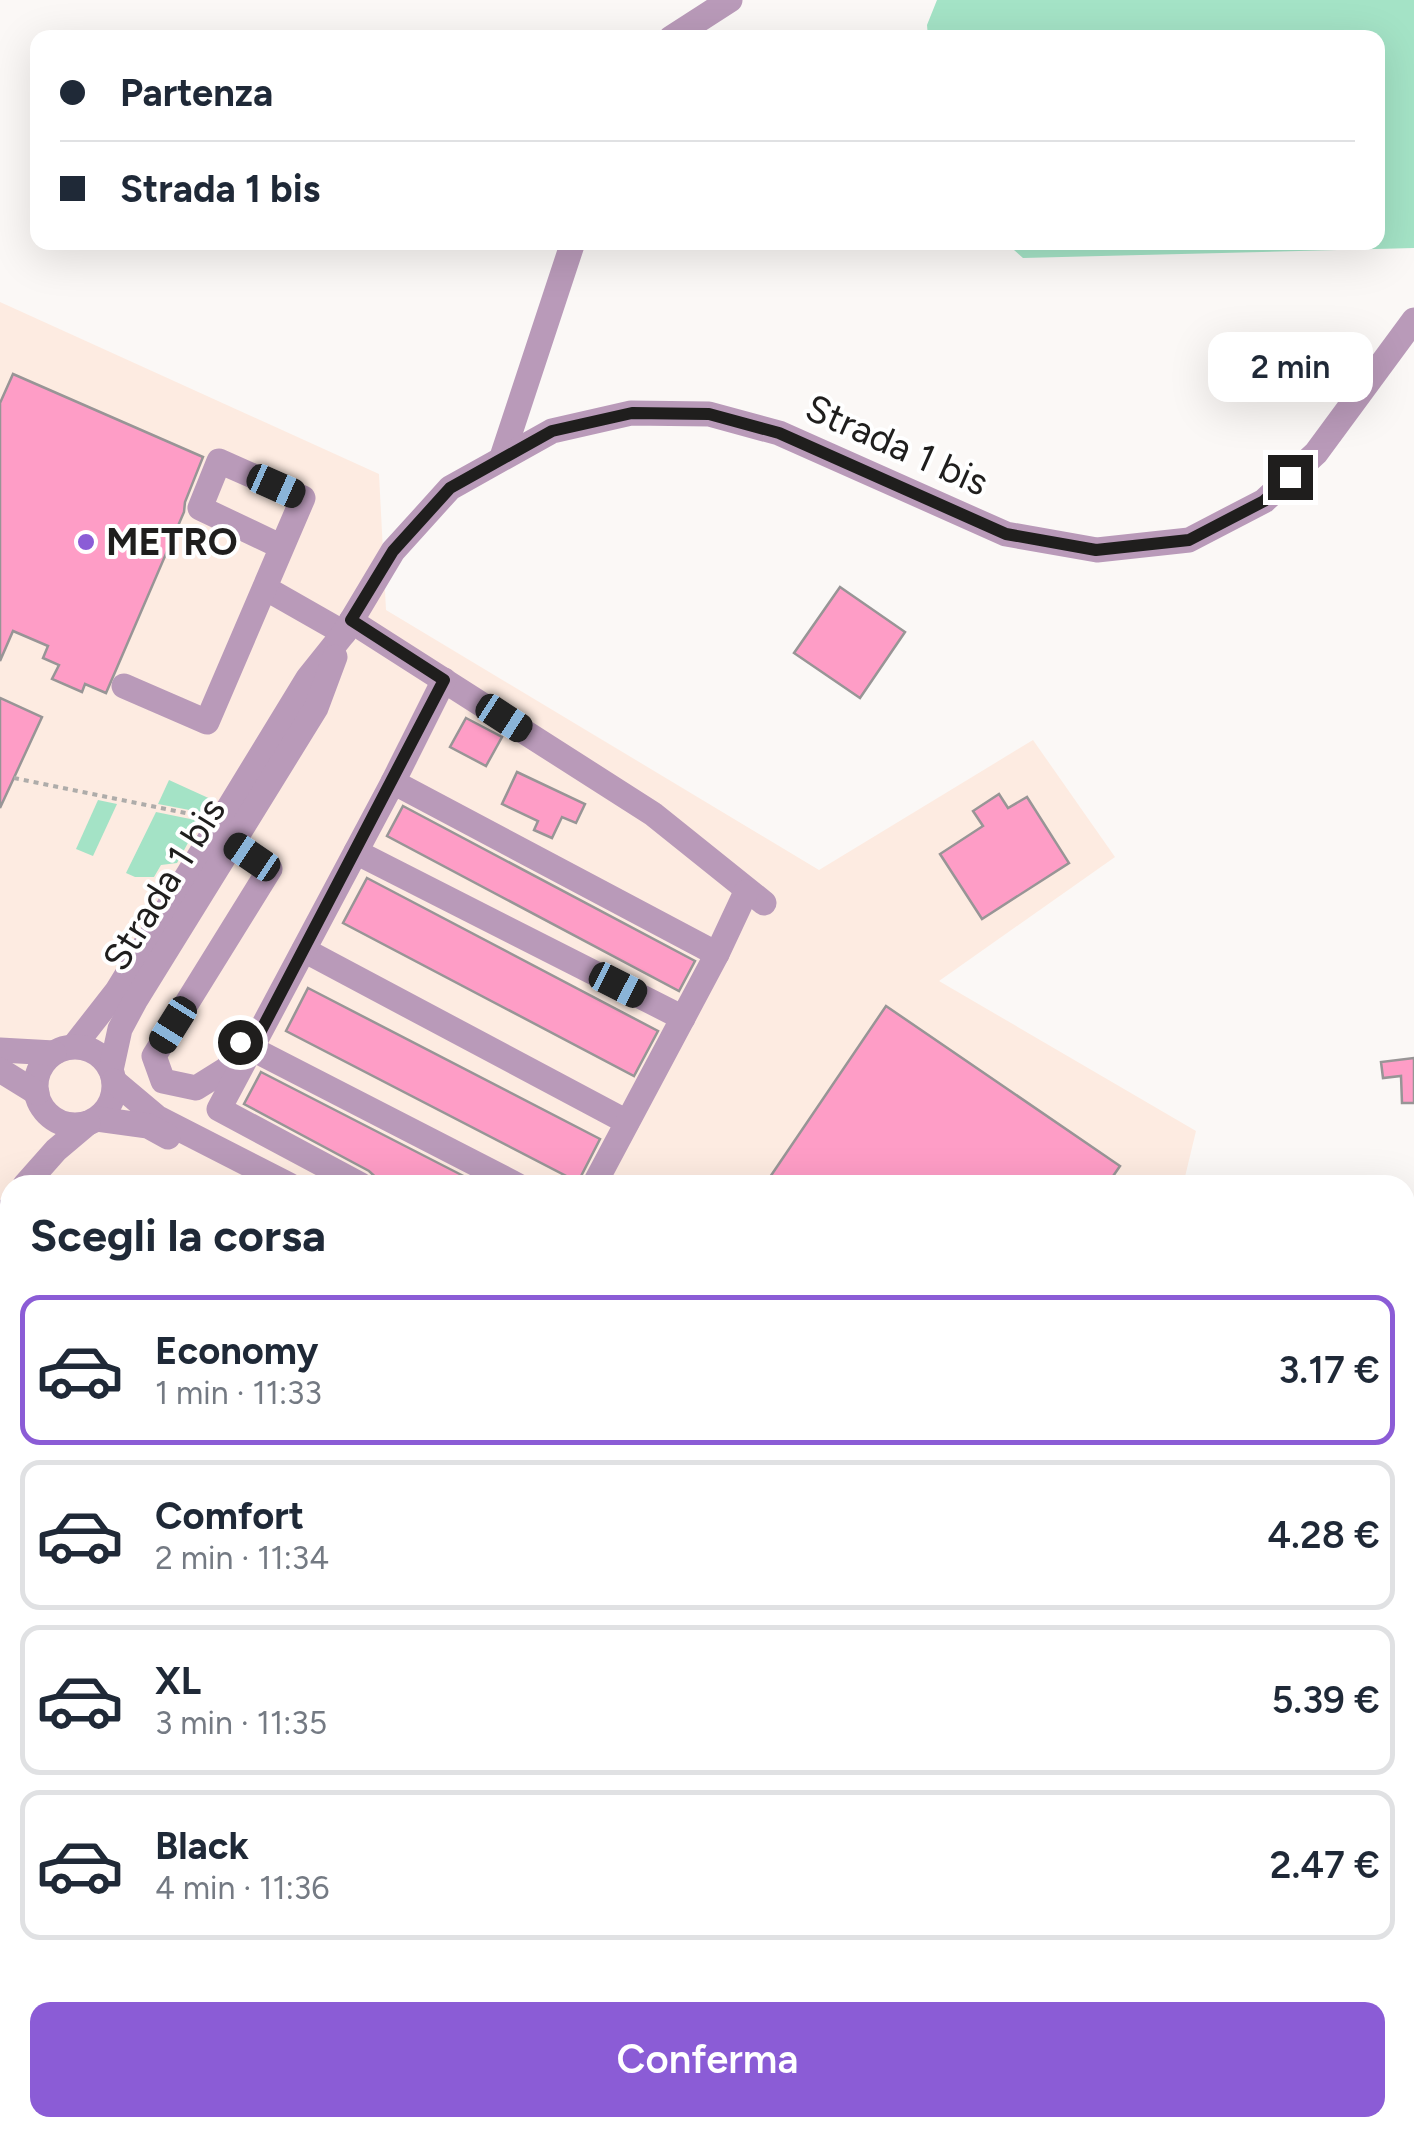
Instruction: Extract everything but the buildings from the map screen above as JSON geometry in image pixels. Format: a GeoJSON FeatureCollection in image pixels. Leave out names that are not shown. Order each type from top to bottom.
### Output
{"type":"FeatureCollection","features":[{"type":"Feature","properties":{"kind":"street"},"geometry":{"type":"LineString","coordinates":[[683,30],[730,0]]}},
{"type":"Feature","properties":{"kind":"street"},"geometry":{"type":"LineString","coordinates":[[502,456],[570,250]]}},
{"type":"Feature","properties":{"kind":"street","name":"Strada 1 bis"},"geometry":{"type":"LineString","coordinates":[[64,1049],[118,991],[222,833],[316,708],[347,627],[393,551],[450,488],[502,456],[552,431],[632,413],[709,414],[779,433],[1006,534],[1096,550],[1189,540],[1264,501],[1316,453],[1414,320]]}},
{"type":"Feature","properties":{"kind":"street"},"geometry":{"type":"LineString","coordinates":[[124,686],[206,722],[282,547]]}},
{"type":"Feature","properties":{"kind":"street"},"geometry":{"type":"LineString","coordinates":[[265,588],[444,680],[653,814],[755,897],[716,954],[599,1175]]}},
{"type":"Feature","properties":{"kind":"street"},"geometry":{"type":"LineString","coordinates":[[342,1175],[219,1109],[444,680]]}},
{"type":"Feature","properties":{"kind":"street"},"geometry":{"type":"LineString","coordinates":[[393,782],[716,954]]}},
{"type":"Feature","properties":{"kind":"street"},"geometry":{"type":"LineString","coordinates":[[222,833],[270,869],[154,1056],[164,1081],[196,1088],[228,1068],[240,1042],[498,1175]]}},
{"type":"Feature","properties":{"kind":"street","name":"Strada 1 bis"},"geometry":{"type":"LineString","coordinates":[[113,1076],[120,1029],[222,833]]}},
{"type":"Feature","properties":{"kind":"street"},"geometry":{"type":"LineString","coordinates":[[356,852],[683,1018]]}},
{"type":"Feature","properties":{"kind":"street"},"geometry":{"type":"LineString","coordinates":[[304,950],[627,1122]]}},
{"type":"Feature","properties":{"kind":"street"},"geometry":{"type":"LineString","coordinates":[[30,1175],[39,1153],[39,1070],[64,1049]]}},
{"type":"Feature","properties":{"kind":"street"},"geometry":{"type":"LineString","coordinates":[[0,1050],[94,1051],[113,1076],[158,1118],[269,1175]]}},
{"type":"Feature","properties":{"kind":"street"},"geometry":{"type":"LineString","coordinates":[[0,1070],[64,1124],[92,1121],[148,1126],[241,1175]]}},
{"type":"Feature","properties":{"kind":"street"},"geometry":{"type":"LineString","coordinates":[[34,1175],[112,1098],[113,1076]]}},
{"type":"Feature","properties":{"kind":"path"},"geometry":{"type":"LineString","coordinates":[[14,778],[222,833]]}},
{"type":"Feature","properties":{"kind":"shaded area"},"geometry":{"type":"Polygon","coordinates":[[[0,302],[379,474],[386,610],[819,870],[1033,740],[1115,857],[939,981],[1196,1131],[1185,1175],[0,1175],[0,302]]]}},
{"type":"Feature","properties":{"kind":"green space"},"geometry":{"type":"Polygon","coordinates":[[[937,0],[1414,0],[1414,248],[1385,249],[1385,30],[927,30],[937,0]]]}},
{"type":"Feature","properties":{"kind":"green space"},"geometry":{"type":"Polygon","coordinates":[[[1014,250],[1336,250],[1023,258],[1014,250]]]}},
{"type":"Feature","properties":{"kind":"green space"},"geometry":{"type":"Polygon","coordinates":[[[169,780],[215,801],[205,813],[158,804],[169,780]]]}},
{"type":"Feature","properties":{"kind":"green space"},"geometry":{"type":"Polygon","coordinates":[[[98,800],[117,804],[93,856],[76,849],[98,800]]]}},
{"type":"Feature","properties":{"kind":"green space"},"geometry":{"type":"Polygon","coordinates":[[[156,812],[200,821],[177,863],[161,865],[154,877],[135,877],[126,873],[156,812]]]}},
{"type":"Feature","properties":{"kind":"place","name":"METRO"},"geometry":{"type":"Point","coordinates":[86,542]}},
{"type":"Feature","properties":{"kind":"route"},"geometry":{"type":"LineString","coordinates":[[240,1042],[252,1048],[444,680],[351,620],[393,551],[450,488],[502,456],[552,431],[632,413],[709,414],[779,433],[1006,534],[1096,550],[1189,540],[1264,501],[1290,477]]}}]}
